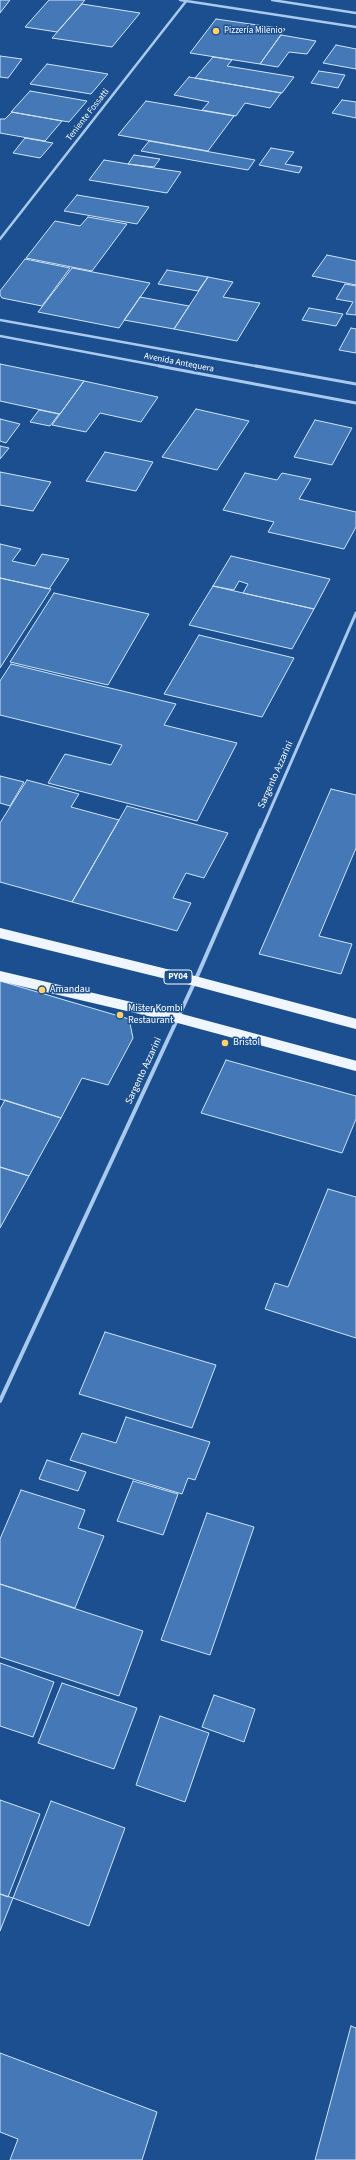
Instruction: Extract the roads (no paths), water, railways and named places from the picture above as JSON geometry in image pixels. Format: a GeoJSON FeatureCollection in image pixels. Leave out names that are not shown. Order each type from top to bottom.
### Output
{"type":"FeatureCollection","features":[{"type":"Feature","properties":{"kind":"main road","name":"PY04"},"geometry":{"type":"LineString","coordinates":[[0,933],[195,981],[356,1024]]}},
{"type":"Feature","properties":{"kind":"main road"},"geometry":{"type":"LineString","coordinates":[[0,976],[178,1018],[356,1066]]}},
{"type":"Feature","properties":{"kind":"street"},"geometry":{"type":"LineString","coordinates":[[180,0],[356,27]]}},
{"type":"Feature","properties":{"kind":"street","name":"Teniente Fossatti"},"geometry":{"type":"LineString","coordinates":[[0,239],[186,0]]}},
{"type":"Feature","properties":{"kind":"street"},"geometry":{"type":"LineString","coordinates":[[272,0],[356,13]]}},
{"type":"Feature","properties":{"kind":"street","name":"Avenida Antequera"},"geometry":{"type":"LineString","coordinates":[[0,320],[356,384]]}},
{"type":"Feature","properties":{"kind":"street","name":"Avenida Antequera"},"geometry":{"type":"LineString","coordinates":[[0,336],[356,403]]}},
{"type":"Feature","properties":{"kind":"street","name":"Sargento Azzarini"},"geometry":{"type":"LineString","coordinates":[[0,1401],[195,981],[356,613]]}},
{"type":"Feature","properties":{"kind":"place","name":"Pizzería Milenio"},"geometry":{"type":"Point","coordinates":[216,31]}},
{"type":"Feature","properties":{"kind":"place","name":"Amandau"},"geometry":{"type":"Point","coordinates":[42,990]}},
{"type":"Feature","properties":{"kind":"place","name":"Mister Kombi Restaurant"},"geometry":{"type":"Point","coordinates":[120,1015]}},
{"type":"Feature","properties":{"kind":"place","name":"Bristol"},"geometry":{"type":"Point","coordinates":[225,1043]}}]}
